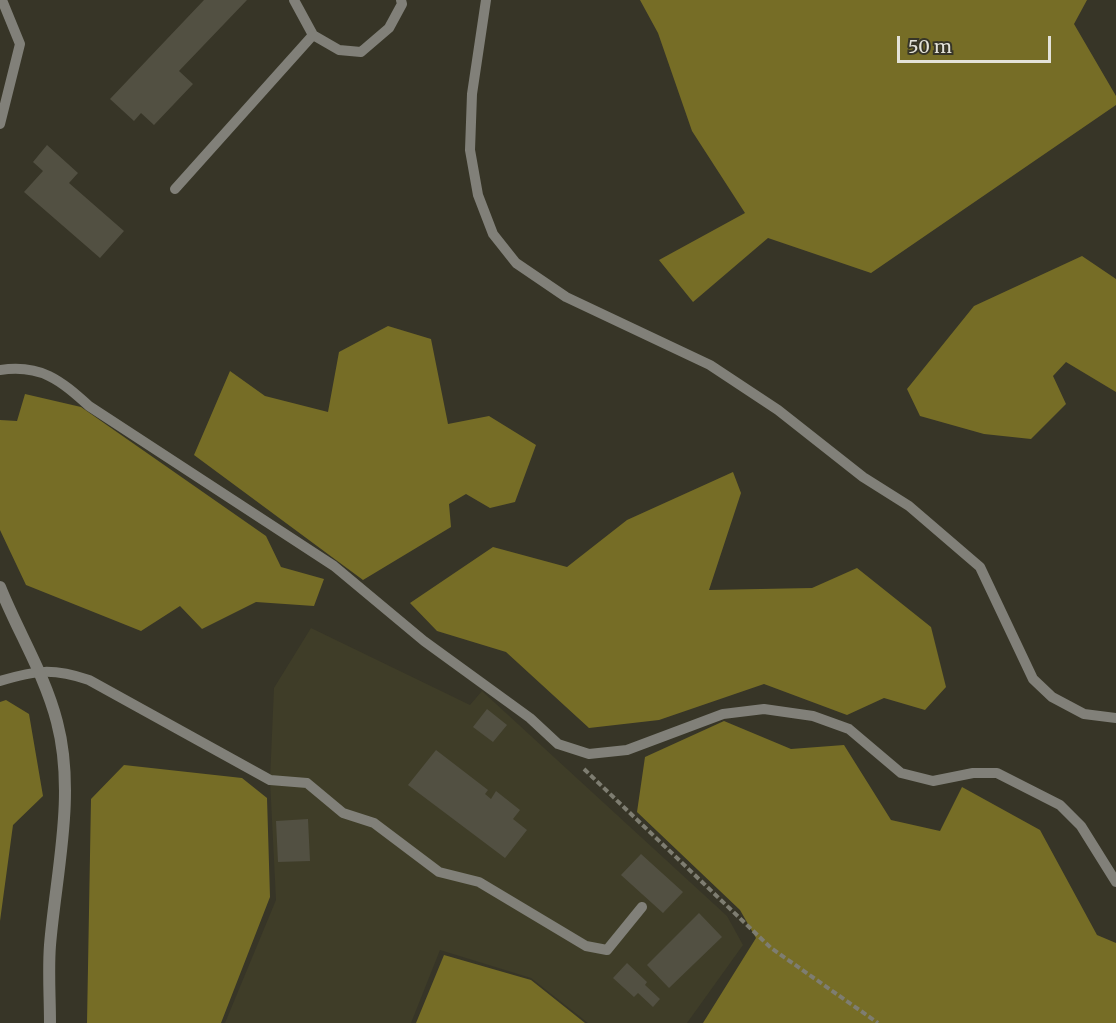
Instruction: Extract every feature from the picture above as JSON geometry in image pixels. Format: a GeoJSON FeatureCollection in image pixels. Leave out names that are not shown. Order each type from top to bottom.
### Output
{"type":"FeatureCollection","features":[{"type":"Feature","properties":{"kind":"street"},"geometry":{"type":"LineString","coordinates":[[0,587],[39,670],[57,722],[64,757],[64,804],[50,949],[50,1023]]}},
{"type":"Feature","properties":{"kind":"lane"},"geometry":{"type":"LineString","coordinates":[[0,124],[20,44],[2,0]]}},
{"type":"Feature","properties":{"kind":"lane"},"geometry":{"type":"LineString","coordinates":[[294,0],[313,35],[339,50],[361,52],[389,28],[402,0]]}},
{"type":"Feature","properties":{"kind":"lane"},"geometry":{"type":"LineString","coordinates":[[486,0],[472,94],[470,150],[478,195],[493,234],[516,263],[566,297],[710,365],[778,410],[863,477],[909,506],[980,567],[1033,679],[1052,697],[1084,714],[1116,718]]}},
{"type":"Feature","properties":{"kind":"lane"},"geometry":{"type":"LineString","coordinates":[[175,189],[313,35]]}},
{"type":"Feature","properties":{"kind":"lane"},"geometry":{"type":"LineString","coordinates":[[0,370],[39,370],[58,379],[89,406],[334,566],[424,641],[530,718],[558,744],[590,754],[617,751],[646,743],[723,714],[764,709],[813,716],[849,729],[901,773],[933,781],[973,773],[997,773],[1060,805],[1081,826],[1116,882]]}},
{"type":"Feature","properties":{"kind":"lane"},"geometry":{"type":"LineString","coordinates":[[0,681],[39,670],[64,671],[89,680],[270,780],[307,783],[343,813],[374,823],[439,872],[479,882],[586,946],[607,950],[642,907]]}},
{"type":"Feature","properties":{"kind":"path"},"geometry":{"type":"LineString","coordinates":[[558,744],[771,948],[878,1023]]}},
{"type":"Feature","properties":{"kind":"shaded area"},"geometry":{"type":"Polygon","coordinates":[[[640,0],[1087,0],[1074,24],[1116,96],[1116,105],[871,273],[768,238],[693,302],[659,260],[745,213],[692,131],[658,33],[640,0]]]}},
{"type":"Feature","properties":{"kind":"shaded area"},"geometry":{"type":"Polygon","coordinates":[[[1082,256],[1116,279],[1116,392],[1066,362],[1053,376],[1066,404],[1031,439],[984,434],[920,416],[907,389],[974,306],[1082,256]]]}},
{"type":"Feature","properties":{"kind":"shaded area"},"geometry":{"type":"Polygon","coordinates":[[[388,326],[431,339],[448,424],[489,416],[536,445],[515,502],[490,508],[466,494],[449,504],[451,527],[363,580],[194,455],[230,371],[265,396],[328,412],[339,352],[388,326]]]}},
{"type":"Feature","properties":{"kind":"shaded area"},"geometry":{"type":"Polygon","coordinates":[[[25,394],[81,407],[266,536],[281,567],[324,579],[314,606],[256,602],[202,629],[180,606],[141,631],[26,585],[0,530],[0,420],[17,421],[25,394]]]}},
{"type":"Feature","properties":{"kind":"shaded area"},"geometry":{"type":"Polygon","coordinates":[[[733,472],[741,493],[709,590],[812,588],[857,568],[931,627],[946,687],[925,710],[884,698],[847,715],[764,684],[659,720],[589,728],[506,652],[437,631],[410,603],[493,547],[567,567],[627,520],[733,472]]]}},
{"type":"Feature","properties":{"kind":"shaded area"},"geometry":{"type":"Polygon","coordinates":[[[311,628],[470,705],[482,691],[727,916],[743,945],[687,1023],[588,1023],[531,978],[440,950],[411,1023],[225,1023],[276,900],[270,780],[274,688],[311,628]]]}},
{"type":"Feature","properties":{"kind":"shaded area"},"geometry":{"type":"Polygon","coordinates":[[[6,700],[29,714],[43,796],[13,825],[0,921],[0,702],[6,700]]]}},
{"type":"Feature","properties":{"kind":"shaded area"},"geometry":{"type":"Polygon","coordinates":[[[724,721],[791,749],[844,745],[891,820],[940,831],[962,787],[1040,830],[1097,935],[1116,943],[1116,1023],[703,1023],[756,938],[740,910],[637,812],[645,757],[724,721]]]}},
{"type":"Feature","properties":{"kind":"shaded area"},"geometry":{"type":"Polygon","coordinates":[[[124,765],[242,778],[267,798],[270,897],[221,1023],[87,1023],[91,799],[124,765]]]}},
{"type":"Feature","properties":{"kind":"shaded area"},"geometry":{"type":"Polygon","coordinates":[[[444,955],[531,980],[585,1023],[416,1023],[444,955]]]}},
{"type":"Feature","properties":{"kind":"building"},"geometry":{"type":"Polygon","coordinates":[[[204,0],[247,0],[179,71],[193,84],[154,125],[141,113],[134,121],[110,99],[204,0]]]}},
{"type":"Feature","properties":{"kind":"building"},"geometry":{"type":"Polygon","coordinates":[[[47,145],[78,173],[69,183],[124,231],[100,258],[24,192],[43,171],[33,162],[47,145]]]}},
{"type":"Feature","properties":{"kind":"building"},"geometry":{"type":"Polygon","coordinates":[[[487,709],[507,725],[493,742],[473,727],[487,709]]]}},
{"type":"Feature","properties":{"kind":"building"},"geometry":{"type":"Polygon","coordinates":[[[436,750],[488,790],[485,794],[491,799],[496,791],[520,810],[513,819],[527,830],[505,858],[408,785],[436,750]]]}},
{"type":"Feature","properties":{"kind":"building"},"geometry":{"type":"Polygon","coordinates":[[[308,819],[310,861],[278,862],[276,821],[308,819]]]}},
{"type":"Feature","properties":{"kind":"building"},"geometry":{"type":"Polygon","coordinates":[[[641,854],[683,892],[663,913],[621,875],[641,854]]]}},
{"type":"Feature","properties":{"kind":"building"},"geometry":{"type":"Polygon","coordinates":[[[699,913],[722,937],[669,988],[647,965],[699,913]]]}},
{"type":"Feature","properties":{"kind":"building"},"geometry":{"type":"Polygon","coordinates":[[[627,963],[647,982],[645,985],[660,999],[653,1007],[638,993],[634,997],[613,978],[627,963]]]}}]}
